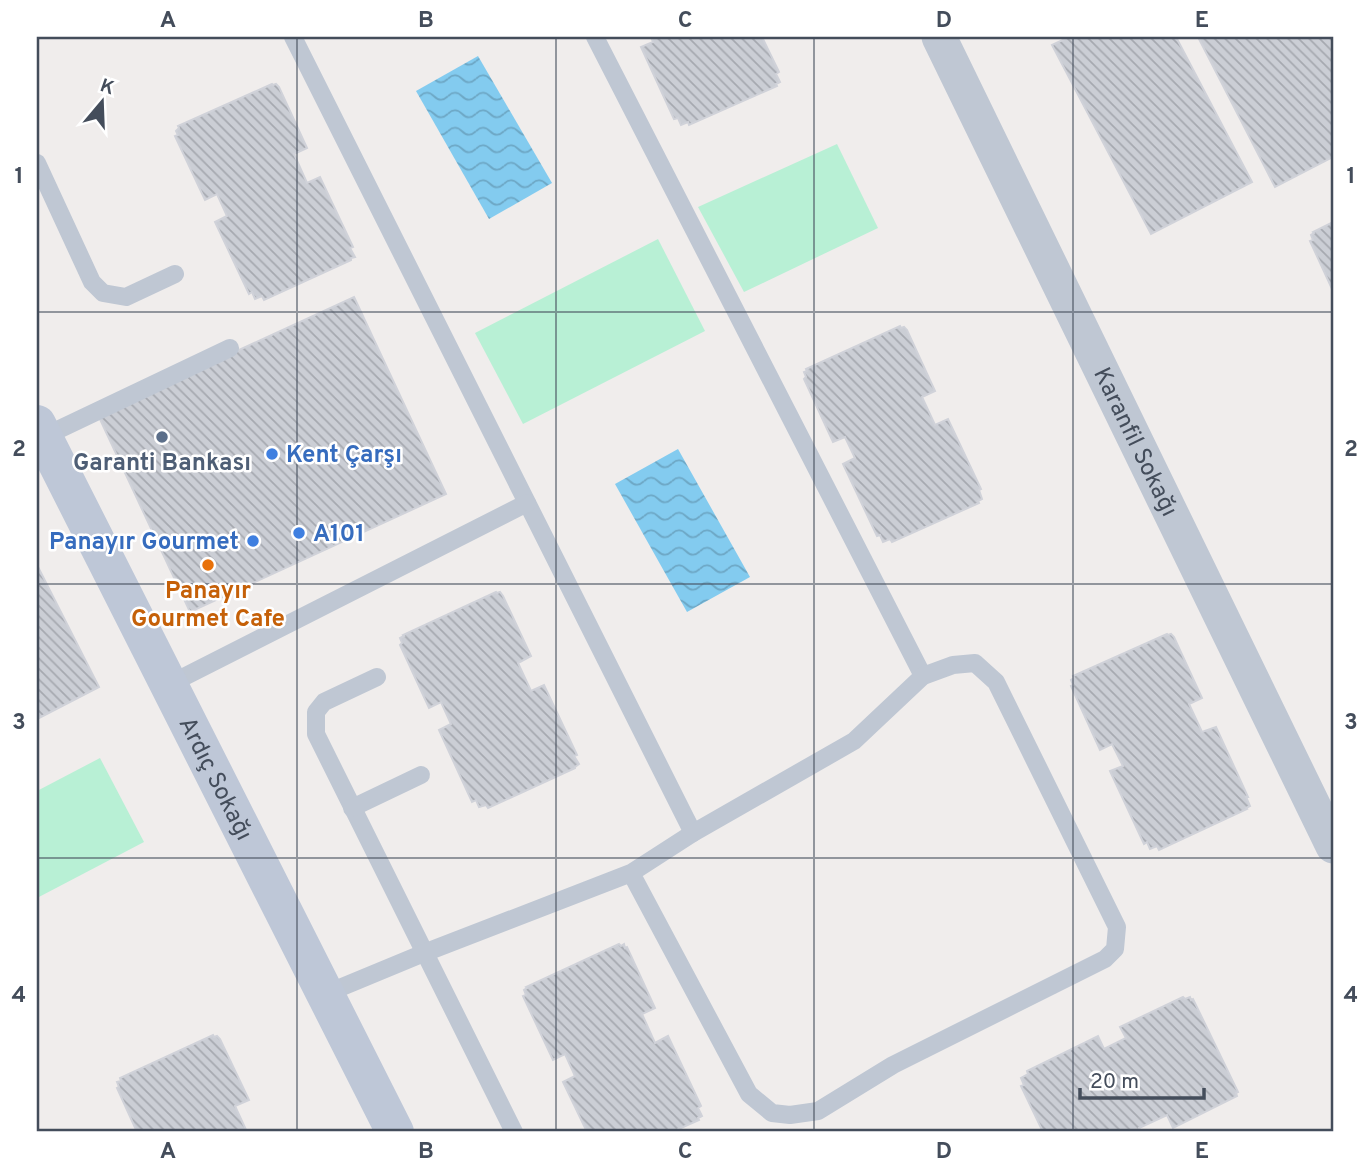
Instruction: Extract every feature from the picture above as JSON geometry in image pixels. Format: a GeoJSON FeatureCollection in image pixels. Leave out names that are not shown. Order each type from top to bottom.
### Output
{"type":"FeatureCollection","features":[{"type":"Feature","properties":{"kind":"street","name":"Karanfil Sokağı"},"geometry":{"type":"LineString","coordinates":[[939,37],[1333,846]]}},
{"type":"Feature","properties":{"kind":"street","name":"Ardıç Sokağı"},"geometry":{"type":"LineString","coordinates":[[40,431],[395,1132]]}},
{"type":"Feature","properties":{"kind":"lane"},"geometry":{"type":"LineString","coordinates":[[293,37],[693,834]]}},
{"type":"Feature","properties":{"kind":"lane"},"geometry":{"type":"LineString","coordinates":[[595,37],[923,676]]}},
{"type":"Feature","properties":{"kind":"lane"},"geometry":{"type":"LineString","coordinates":[[37,163],[92,282],[103,293],[126,297],[175,274]]}},
{"type":"Feature","properties":{"kind":"lane"},"geometry":{"type":"LineString","coordinates":[[40,431],[230,348]]}},
{"type":"Feature","properties":{"kind":"lane"},"geometry":{"type":"LineString","coordinates":[[167,685],[527,503]]}},
{"type":"Feature","properties":{"kind":"lane"},"geometry":{"type":"LineString","coordinates":[[325,995],[424,953],[631,873],[854,741],[923,676],[953,665],[975,663],[996,682],[1117,927],[1115,949],[1105,959],[892,1065],[818,1111],[790,1115],[772,1113],[748,1094],[631,873]]}},
{"type":"Feature","properties":{"kind":"lane"},"geometry":{"type":"LineString","coordinates":[[377,677],[324,702],[316,712],[316,734],[514,1132]]}},
{"type":"Feature","properties":{"kind":"lane"},"geometry":{"type":"LineString","coordinates":[[352,808],[421,775]]}},
{"type":"Feature","properties":{"kind":"green space"},"geometry":{"type":"Polygon","coordinates":[[[837,144],[878,228],[744,292],[698,207],[837,144]]]}},
{"type":"Feature","properties":{"kind":"green space"},"geometry":{"type":"Polygon","coordinates":[[[658,239],[705,331],[523,424],[475,333],[658,239]]]}},
{"type":"Feature","properties":{"kind":"green space"},"geometry":{"type":"Polygon","coordinates":[[[100,758],[144,842],[37,898],[37,791],[100,758]]]}},
{"type":"Feature","properties":{"kind":"water"},"geometry":{"type":"Polygon","coordinates":[[[478,56],[552,183],[489,219],[416,91],[478,56]]]}},
{"type":"Feature","properties":{"kind":"water"},"geometry":{"type":"Polygon","coordinates":[[[678,449],[750,577],[687,612],[615,484],[678,449]]]}},
{"type":"Feature","properties":{"kind":"building"},"geometry":{"type":"Polygon","coordinates":[[[651,37],[762,37],[779,72],[776,74],[780,82],[777,86],[689,125],[688,122],[681,125],[678,118],[674,119],[641,47],[653,42],[651,37]]]}},
{"type":"Feature","properties":{"kind":"building"},"geometry":{"type":"Polygon","coordinates":[[[1069,37],[1176,37],[1252,182],[1151,234],[1052,45],[1069,37]]]}},
{"type":"Feature","properties":{"kind":"building"},"geometry":{"type":"Polygon","coordinates":[[[1198,37],[1333,37],[1333,157],[1275,187],[1198,37]]]}},
{"type":"Feature","properties":{"kind":"building"},"geometry":{"type":"Polygon","coordinates":[[[272,84],[279,87],[307,148],[294,154],[307,183],[320,177],[353,247],[350,248],[355,257],[264,300],[262,296],[255,299],[252,292],[249,294],[215,222],[227,216],[217,194],[205,200],[175,136],[178,135],[178,126],[272,84]]]}},
{"type":"Feature","properties":{"kind":"building"},"geometry":{"type":"Polygon","coordinates":[[[1333,222],[1333,291],[1310,241],[1313,240],[1313,232],[1333,222]]]}},
{"type":"Feature","properties":{"kind":"building","name":"Kent Çarşı"},"geometry":{"type":"Polygon","coordinates":[[[354,297],[446,494],[190,612],[98,415],[354,297]]]}},
{"type":"Feature","properties":{"kind":"building"},"geometry":{"type":"Polygon","coordinates":[[[900,326],[907,330],[935,391],[922,397],[935,425],[948,419],[981,489],[982,499],[979,503],[892,542],[890,539],[883,542],[880,535],[877,536],[843,464],[855,458],[845,437],[833,442],[804,379],[804,372],[900,326]]]}},
{"type":"Feature","properties":{"kind":"building"},"geometry":{"type":"Polygon","coordinates":[[[37,565],[99,687],[37,719],[37,565]]]}},
{"type":"Feature","properties":{"kind":"building"},"geometry":{"type":"Polygon","coordinates":[[[496,592],[503,596],[531,656],[518,663],[531,691],[544,685],[579,764],[488,808],[486,805],[479,807],[476,800],[472,802],[439,730],[451,724],[441,702],[429,708],[400,645],[400,638],[496,592]]]}},
{"type":"Feature","properties":{"kind":"building"},"geometry":{"type":"Polygon","coordinates":[[[1167,634],[1174,637],[1202,698],[1189,704],[1202,732],[1216,727],[1250,806],[1159,850],[1157,846],[1150,849],[1147,842],[1144,844],[1110,771],[1123,766],[1112,744],[1100,750],[1071,686],[1071,680],[1073,676],[1167,634]]]}},
{"type":"Feature","properties":{"kind":"building"},"geometry":{"type":"Polygon","coordinates":[[[619,944],[627,947],[655,1008],[642,1014],[655,1043],[668,1036],[701,1106],[698,1108],[702,1116],[699,1120],[672,1132],[587,1132],[563,1082],[575,1076],[565,1054],[553,1060],[523,996],[526,995],[526,987],[619,944]]]}},
{"type":"Feature","properties":{"kind":"building"},"geometry":{"type":"Polygon","coordinates":[[[1183,997],[1193,999],[1238,1092],[1237,1096],[1173,1128],[1167,1115],[1139,1128],[1141,1132],[1043,1132],[1021,1086],[1024,1085],[1021,1078],[1028,1074],[1027,1071],[1098,1036],[1104,1049],[1126,1038],[1120,1027],[1183,997]]]}},
{"type":"Feature","properties":{"kind":"building"},"geometry":{"type":"Polygon","coordinates":[[[213,1035],[220,1039],[249,1100],[235,1106],[247,1132],[137,1132],[117,1088],[120,1078],[213,1035]]]}},
{"type":"Feature","properties":{"kind":"place","name":"Garanti Bankası"},"geometry":{"type":"Point","coordinates":[162,437]}},
{"type":"Feature","properties":{"kind":"place","name":"Kent Çarşı"},"geometry":{"type":"Point","coordinates":[272,454]}},
{"type":"Feature","properties":{"kind":"place","name":"A101"},"geometry":{"type":"Point","coordinates":[299,533]}},
{"type":"Feature","properties":{"kind":"place","name":"Panayır Gourmet"},"geometry":{"type":"Point","coordinates":[253,541]}},
{"type":"Feature","properties":{"kind":"place","name":"Panayır Gourmet Cafe"},"geometry":{"type":"Point","coordinates":[208,565]}}]}
